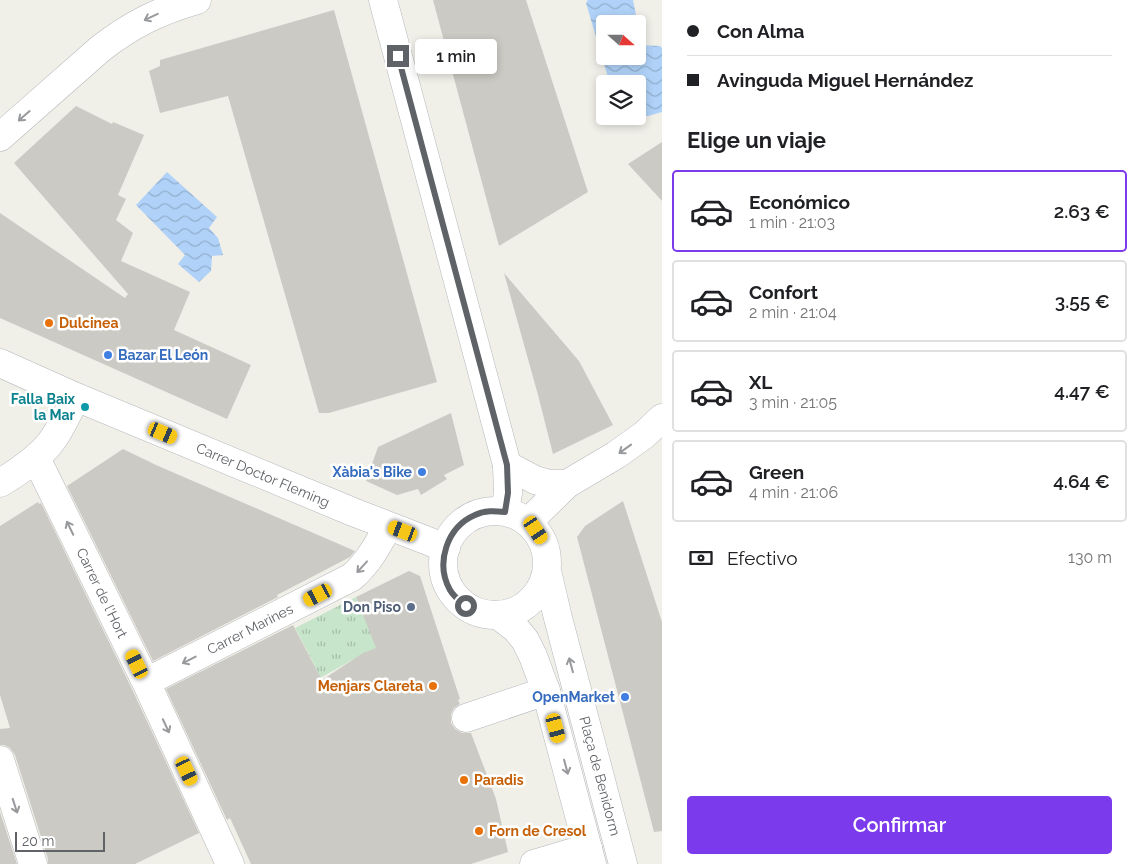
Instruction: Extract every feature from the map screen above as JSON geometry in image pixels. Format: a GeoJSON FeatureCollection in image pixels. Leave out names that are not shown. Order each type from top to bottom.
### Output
{"type":"FeatureCollection","features":[{"type":"Feature","properties":{"kind":"street"},"geometry":{"type":"LineString","coordinates":[[0,137],[93,55],[132,26],[174,7],[197,0]]}},
{"type":"Feature","properties":{"kind":"street"},"geometry":{"type":"LineString","coordinates":[[383,0],[507,465],[508,493],[517,517]]}},
{"type":"Feature","properties":{"kind":"street","name":"Carrer Doctor Fleming"},"geometry":{"type":"LineString","coordinates":[[0,363],[76,397],[353,512],[446,548]]}},
{"type":"Feature","properties":{"kind":"street"},"geometry":{"type":"LineString","coordinates":[[0,483],[36,458],[53,440],[76,397]]}},
{"type":"Feature","properties":{"kind":"street"},"geometry":{"type":"LineString","coordinates":[[517,517],[616,455],[644,435],[662,418]]}},
{"type":"Feature","properties":{"kind":"street","name":"Carrer de l'Hort"},"geometry":{"type":"LineString","coordinates":[[36,458],[146,682],[230,864]]}},
{"type":"Feature","properties":{"kind":"street"},"geometry":{"type":"LineString","coordinates":[[507,465],[534,480],[549,484],[567,484]]}},
{"type":"Feature","properties":{"kind":"street"},"geometry":{"type":"LineString","coordinates":[[490,511],[517,517],[536,530],[546,549],[548,560],[543,584],[536,597],[525,606],[512,612],[487,615],[476,612],[458,599],[446,580],[444,564],[446,548],[452,534],[462,522],[476,514],[490,511]]}},
{"type":"Feature","properties":{"kind":"street","name":"Carrer Marines"},"geometry":{"type":"LineString","coordinates":[[146,682],[352,577],[362,569],[388,526]]}},
{"type":"Feature","properties":{"kind":"street","name":"Plaça de Benidorm"},"geometry":{"type":"LineString","coordinates":[[547,571],[623,864]]}},
{"type":"Feature","properties":{"kind":"street"},"geometry":{"type":"LineString","coordinates":[[498,615],[516,629],[525,640],[533,656],[546,691],[590,856],[534,864]]}},
{"type":"Feature","properties":{"kind":"street"},"geometry":{"type":"LineString","coordinates":[[466,718],[546,691]]}},
{"type":"Feature","properties":{"kind":"street"},"geometry":{"type":"LineString","coordinates":[[0,760],[34,864]]}},
{"type":"Feature","properties":{"kind":"green space"},"geometry":{"type":"Polygon","coordinates":[[[356,597],[386,666],[354,659],[320,678],[295,628],[356,597]]]}},
{"type":"Feature","properties":{"kind":"water"},"geometry":{"type":"Polygon","coordinates":[[[588,0],[633,0],[636,15],[596,15],[596,37],[586,3],[588,0]]]}},
{"type":"Feature","properties":{"kind":"water"},"geometry":{"type":"Polygon","coordinates":[[[646,45],[660,46],[662,48],[662,112],[646,116],[646,75],[607,75],[604,65],[646,65],[646,45]]]}},
{"type":"Feature","properties":{"kind":"water"},"geometry":{"type":"Polygon","coordinates":[[[167,172],[217,217],[209,228],[218,238],[223,255],[212,256],[211,271],[199,282],[178,264],[185,255],[136,205],[167,172]]]}},
{"type":"Feature","properties":{"kind":"building"},"geometry":{"type":"Polygon","coordinates":[[[433,0],[526,0],[588,192],[499,246],[433,0]]]}},
{"type":"Feature","properties":{"kind":"building"},"geometry":{"type":"Polygon","coordinates":[[[334,10],[437,382],[329,413],[319,413],[228,96],[160,113],[149,71],[160,66],[160,60],[334,10]]]}},
{"type":"Feature","properties":{"kind":"building"},"geometry":{"type":"Polygon","coordinates":[[[76,106],[112,124],[113,122],[144,135],[118,195],[126,199],[116,220],[133,233],[121,261],[190,292],[174,330],[251,365],[227,419],[0,318],[0,213],[125,298],[128,294],[14,163],[76,106]]]}},
{"type":"Feature","properties":{"kind":"building"},"geometry":{"type":"Polygon","coordinates":[[[662,142],[662,201],[628,164],[662,142]]]}},
{"type":"Feature","properties":{"kind":"building"},"geometry":{"type":"Polygon","coordinates":[[[504,273],[579,361],[613,425],[553,454],[538,395],[504,273]]]}},
{"type":"Feature","properties":{"kind":"building"},"geometry":{"type":"Polygon","coordinates":[[[451,413],[464,465],[444,475],[447,479],[421,495],[418,489],[397,495],[366,481],[378,447],[451,413]]]}},
{"type":"Feature","properties":{"kind":"building"},"geometry":{"type":"Polygon","coordinates":[[[123,449],[355,551],[350,557],[277,595],[278,597],[153,661],[67,486],[123,449]]]}},
{"type":"Feature","properties":{"kind":"building"},"geometry":{"type":"Polygon","coordinates":[[[623,501],[662,622],[662,831],[654,832],[577,537],[585,526],[623,501]]]}},
{"type":"Feature","properties":{"kind":"building"},"geometry":{"type":"Polygon","coordinates":[[[38,502],[39,504],[41,503],[132,689],[199,833],[135,864],[48,864],[15,755],[10,748],[0,745],[0,729],[10,728],[0,695],[0,526],[38,502]]]}},
{"type":"Feature","properties":{"kind":"building"},"geometry":{"type":"Polygon","coordinates":[[[409,571],[420,576],[460,699],[458,700],[460,704],[454,708],[451,714],[451,723],[455,729],[462,733],[471,733],[496,799],[508,852],[471,864],[251,864],[230,818],[227,820],[166,689],[293,625],[322,680],[363,653],[376,648],[356,597],[409,571]]]}},
{"type":"Feature","properties":{"kind":"building"},"geometry":{"type":"Polygon","coordinates":[[[0,812],[17,864],[0,864],[0,812]]]}},
{"type":"Feature","properties":{"kind":"place","name":"Dulcinea"},"geometry":{"type":"Point","coordinates":[49,323]}},
{"type":"Feature","properties":{"kind":"place","name":"Bazar El León"},"geometry":{"type":"Point","coordinates":[108,355]}},
{"type":"Feature","properties":{"kind":"place","name":"Falla Baix la Mar"},"geometry":{"type":"Point","coordinates":[85,407]}},
{"type":"Feature","properties":{"kind":"place","name":"Xàbia's Bike"},"geometry":{"type":"Point","coordinates":[422,472]}},
{"type":"Feature","properties":{"kind":"place","name":"Don Piso"},"geometry":{"type":"Point","coordinates":[411,607]}},
{"type":"Feature","properties":{"kind":"place","name":"Menjars Clareta"},"geometry":{"type":"Point","coordinates":[433,686]}},
{"type":"Feature","properties":{"kind":"place","name":"OpenMarket"},"geometry":{"type":"Point","coordinates":[625,697]}},
{"type":"Feature","properties":{"kind":"place","name":"Paradis"},"geometry":{"type":"Point","coordinates":[464,780]}},
{"type":"Feature","properties":{"kind":"place","name":"Forn de Cresol"},"geometry":{"type":"Point","coordinates":[479,831]}},
{"type":"Feature","properties":{"kind":"route"},"geometry":{"type":"LineString","coordinates":[[398,56],[507,465],[508,493],[505,512],[490,511],[476,514],[462,522],[452,534],[446,548],[444,570],[446,580],[451,590],[466,606]]}}]}
